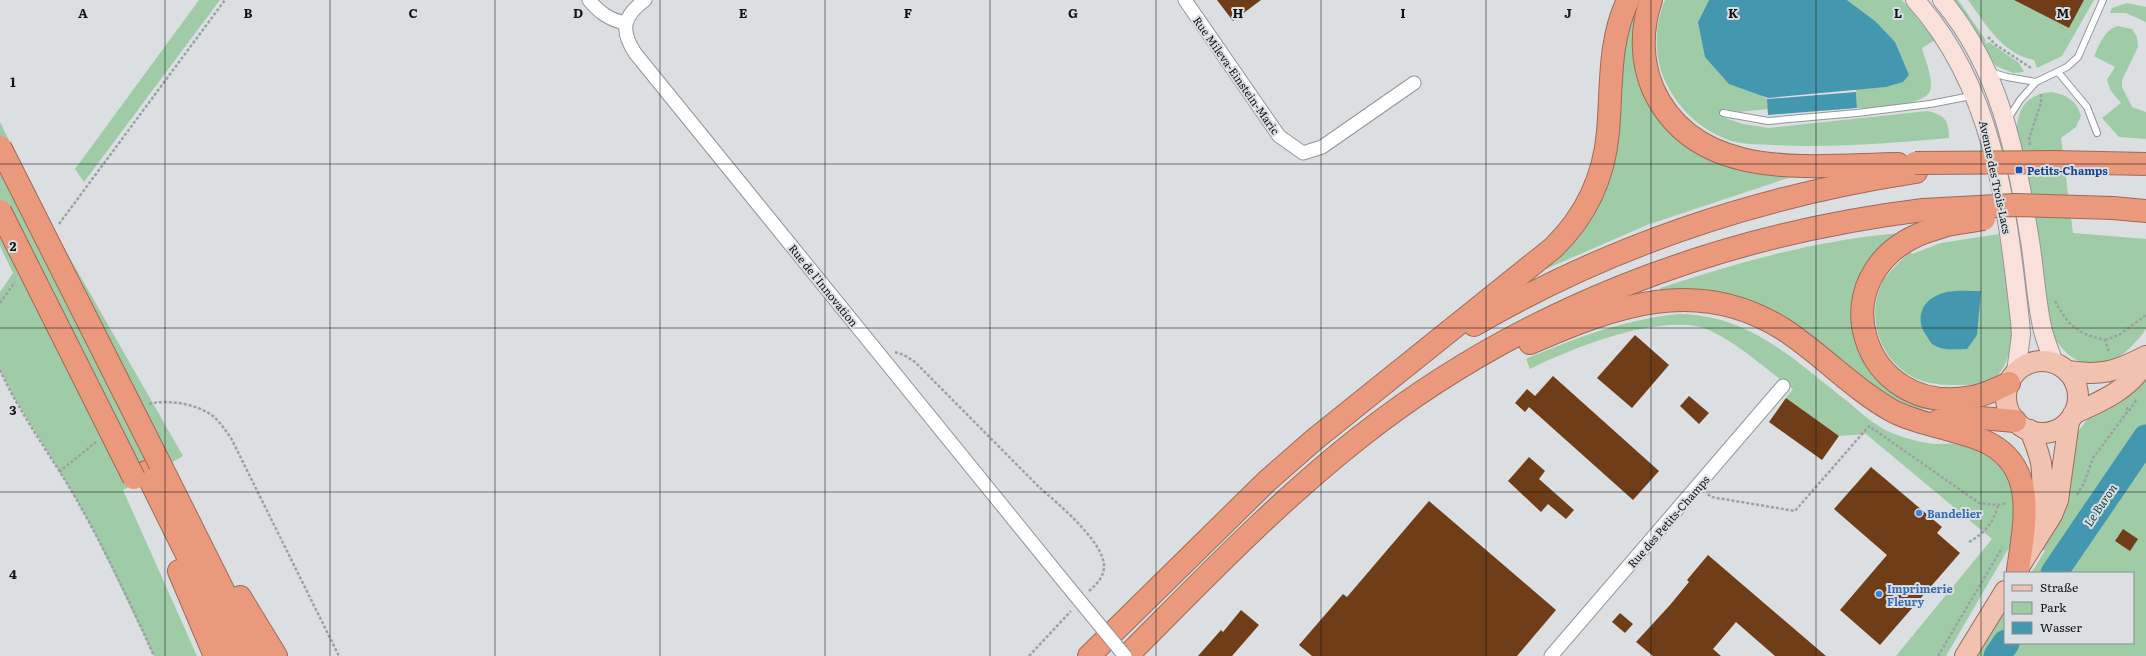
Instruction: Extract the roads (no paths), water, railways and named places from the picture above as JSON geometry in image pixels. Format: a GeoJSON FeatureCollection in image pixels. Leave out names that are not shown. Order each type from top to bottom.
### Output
{"type":"FeatureCollection","features":[{"type":"Feature","properties":{"kind":"highway"},"geometry":{"type":"LineString","coordinates":[[1089,656],[1237,509],[1316,438],[1553,248],[1575,225],[1597,185],[1604,160],[1608,132],[1612,57],[1618,29],[1628,0]]}},
{"type":"Feature","properties":{"kind":"highway"},"geometry":{"type":"LineString","coordinates":[[1651,0],[1647,13],[1644,40],[1645,62],[1650,81],[1658,100],[1670,117],[1683,130],[1701,144],[1739,159],[1763,164],[1916,168]]}},
{"type":"Feature","properties":{"kind":"highway"},"geometry":{"type":"LineString","coordinates":[[0,147],[146,471],[237,656]]}},
{"type":"Feature","properties":{"kind":"highway"},"geometry":{"type":"LineString","coordinates":[[1354,408],[1400,373],[1463,332],[1535,292],[1614,255],[1683,228],[1773,200],[1916,168],[2029,154],[2146,164]]}},
{"type":"Feature","properties":{"kind":"highway"},"geometry":{"type":"LineString","coordinates":[[1126,656],[1282,504],[1347,448],[1443,378],[1513,336],[1586,301],[1661,270],[1708,255],[1781,234],[1855,220],[1923,210],[2035,205],[2113,208],[2146,211]]}},
{"type":"Feature","properties":{"kind":"highway"},"geometry":{"type":"LineString","coordinates":[[2013,378],[1992,391],[1970,398],[1954,399],[1933,397],[1914,391],[1896,381],[1884,372],[1872,354],[1864,334],[1862,312],[1864,295],[1870,279],[1879,265],[1892,251],[1907,240],[1925,232],[1952,224],[1993,217],[2113,208]]}},
{"type":"Feature","properties":{"kind":"highway"},"geometry":{"type":"LineString","coordinates":[[0,211],[84,377],[146,471],[180,503],[276,656]]}},
{"type":"Feature","properties":{"kind":"highway"},"geometry":{"type":"LineString","coordinates":[[1400,408],[1529,343],[1577,324],[1645,304],[1686,299],[1723,303],[1741,308],[1762,318],[1792,336],[1874,399],[1907,418],[1982,440],[1998,449],[2015,467],[2024,487],[2025,505],[2017,571]]}},
{"type":"Feature","properties":{"kind":"highway"},"geometry":{"type":"LineString","coordinates":[[1907,418],[1936,422],[1981,418],[2023,426]]}},
{"type":"Feature","properties":{"kind":"highway"},"geometry":{"type":"LineString","coordinates":[[146,471],[182,577],[215,656]]}},
{"type":"Feature","properties":{"kind":"highway"},"geometry":{"type":"LineString","coordinates":[[180,503],[256,656]]}},
{"type":"Feature","properties":{"kind":"main road","name":"Avenue des Trois-Lacs"},"geometry":{"type":"LineString","coordinates":[[1914,0],[1943,36],[1958,60],[1975,95],[1989,136],[1998,179],[2017,298],[2021,335],[2013,378]]}},
{"type":"Feature","properties":{"kind":"main road","name":"Avenue des Trois-Lacs"},"geometry":{"type":"LineString","coordinates":[[1942,0],[1960,23],[1987,71],[2007,122],[2020,182],[2043,331],[2060,367]]}},
{"type":"Feature","properties":{"kind":"main road"},"geometry":{"type":"LineString","coordinates":[[2032,544],[2041,500],[2041,462],[2023,426],[2007,406],[2006,394],[2013,378],[2026,365],[2036,361],[2086,374],[2102,374],[2128,365],[2146,356]]}},
{"type":"Feature","properties":{"kind":"main road"},"geometry":{"type":"LineString","coordinates":[[2023,426],[2051,431],[2071,417],[2129,383],[2140,372],[2146,360]]}},
{"type":"Feature","properties":{"kind":"main road"},"geometry":{"type":"LineString","coordinates":[[2017,571],[2032,544],[2052,515],[2058,500],[2071,417],[2078,401],[2077,388],[2060,367]]}},
{"type":"Feature","properties":{"kind":"main road"},"geometry":{"type":"LineString","coordinates":[[1965,656],[2004,593]]}},
{"type":"Feature","properties":{"kind":"street"},"geometry":{"type":"LineString","coordinates":[[589,0],[599,12],[617,21],[626,23],[631,11],[645,0]]}},
{"type":"Feature","properties":{"kind":"street","name":"Rue Mileva-Einstein-Maric"},"geometry":{"type":"LineString","coordinates":[[1185,0],[1279,136],[1303,153],[1322,147],[1414,83]]}},
{"type":"Feature","properties":{"kind":"street","name":"Rue de l'Innovation"},"geometry":{"type":"LineString","coordinates":[[626,23],[629,44],[634,53],[1126,656]]}},
{"type":"Feature","properties":{"kind":"street","name":"Rue des Petits-Champs"},"geometry":{"type":"LineString","coordinates":[[1551,656],[1783,386]]}},
{"type":"Feature","properties":{"kind":"lane"},"geometry":{"type":"LineString","coordinates":[[2007,122],[2020,100],[2036,82],[2058,72],[2078,57],[2103,0]]}},
{"type":"Feature","properties":{"kind":"lane"},"geometry":{"type":"LineString","coordinates":[[1987,71],[2007,77],[2036,82]]}},
{"type":"Feature","properties":{"kind":"lane"},"geometry":{"type":"LineString","coordinates":[[2058,72],[2087,107],[2097,133]]}},
{"type":"Feature","properties":{"kind":"lane"},"geometry":{"type":"LineString","coordinates":[[1723,114],[1768,121],[1908,107],[1975,95]]}},
{"type":"Feature","properties":{"kind":"water"},"geometry":{"type":"Polygon","coordinates":[[[1709,0],[1847,0],[1875,21],[1895,42],[1909,75],[1903,82],[1886,87],[1768,98],[1729,84],[1705,57],[1698,22],[1709,0]]]}},
{"type":"Feature","properties":{"kind":"water"},"geometry":{"type":"Polygon","coordinates":[[[1856,92],[1857,108],[1768,115],[1767,99],[1856,92]]]}},
{"type":"Feature","properties":{"kind":"water"},"geometry":{"type":"Polygon","coordinates":[[[1981,291],[1977,335],[1967,349],[1946,349],[1931,343],[1921,324],[1922,312],[1927,302],[1943,293],[1981,291]]]}},
{"type":"Feature","properties":{"kind":"waterway","name":"Le Buron"},"geometry":{"type":"LineString","coordinates":[[2055,572],[2146,438]]}},
{"type":"Feature","properties":{"kind":"waterway","name":"Le Buron"},"geometry":{"type":"LineString","coordinates":[[1997,656],[2005,644]]}},
{"type":"Feature","properties":{"kind":"place","name":"Petits-Champs"},"geometry":{"type":"Point","coordinates":[2019,170]}},
{"type":"Feature","properties":{"kind":"place","name":"Bandelier"},"geometry":{"type":"Point","coordinates":[1919,513]}},
{"type":"Feature","properties":{"kind":"place","name":"Imprimerie Fleury"},"geometry":{"type":"Point","coordinates":[1879,594]}}]}
